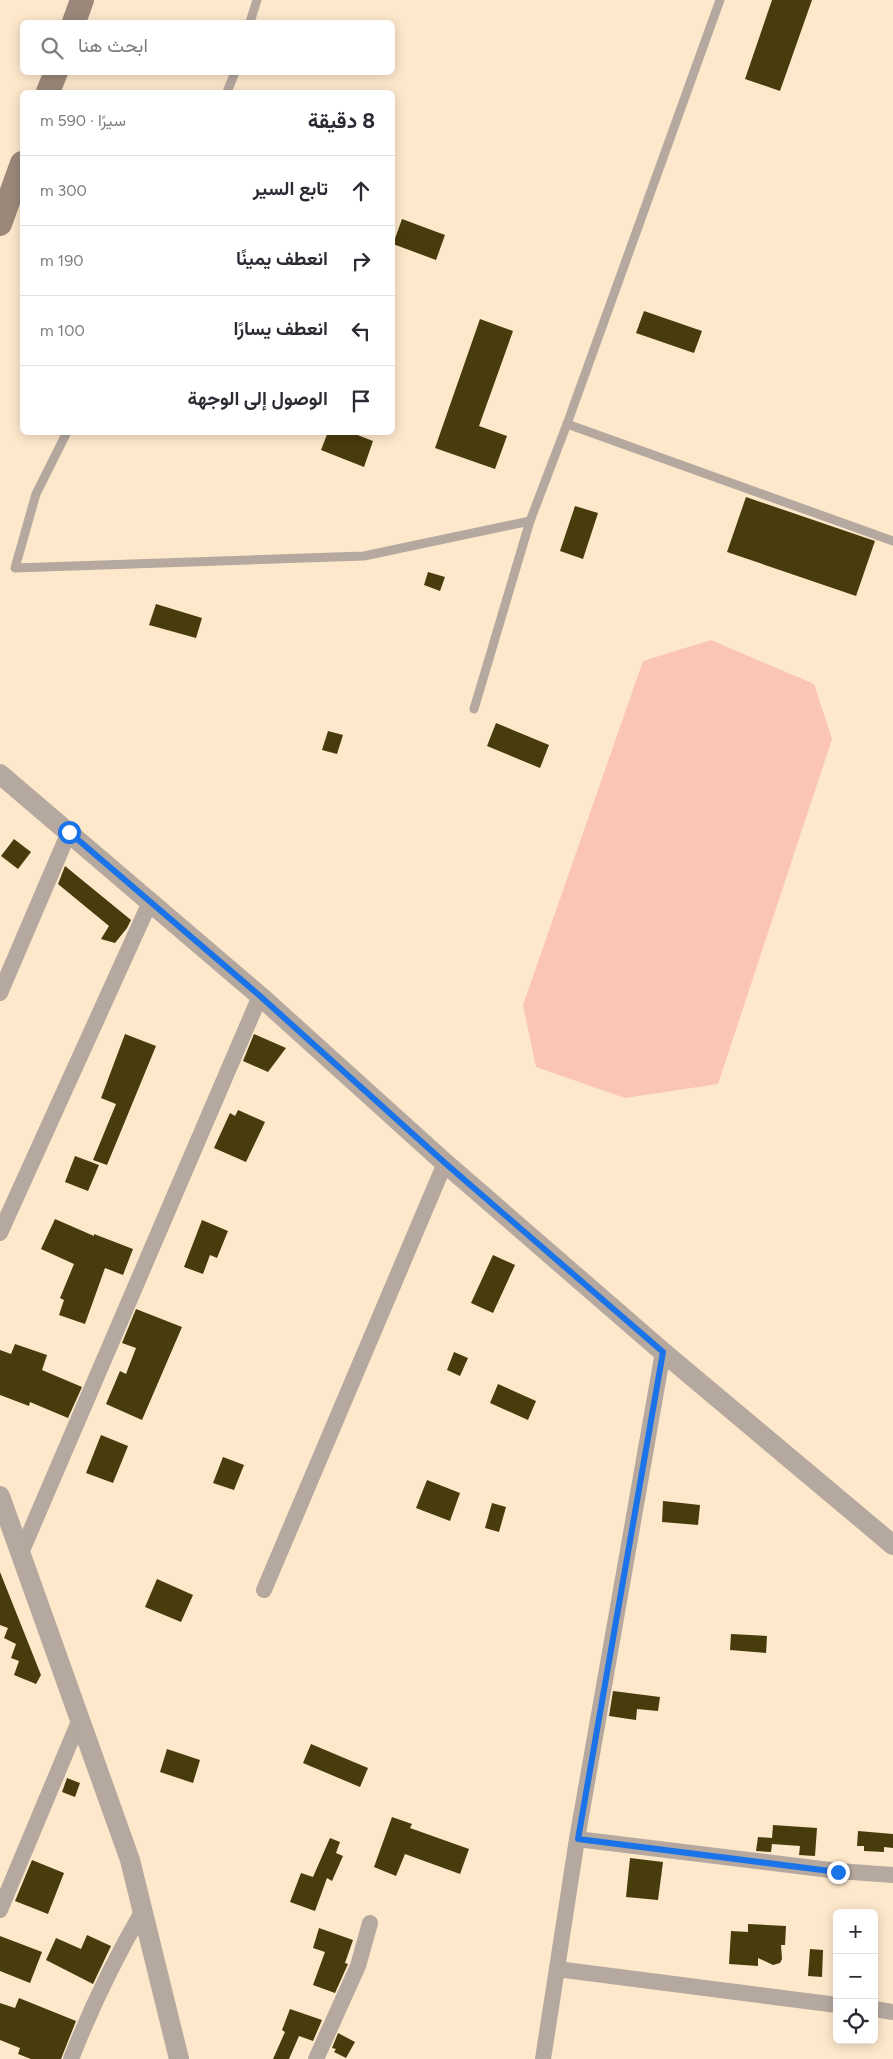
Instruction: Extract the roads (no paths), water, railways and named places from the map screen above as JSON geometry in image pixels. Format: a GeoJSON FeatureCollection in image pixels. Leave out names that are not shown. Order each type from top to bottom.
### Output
{"type":"FeatureCollection","features":[{"type":"Feature","properties":{"kind":"main road"},"geometry":{"type":"LineString","coordinates":[[75,20],[82,0]]}},
{"type":"Feature","properties":{"kind":"main road"},"geometry":{"type":"LineString","coordinates":[[49,90],[55,75]]}},
{"type":"Feature","properties":{"kind":"main road"},"geometry":{"type":"LineString","coordinates":[[0,224],[20,169]]}},
{"type":"Feature","properties":{"kind":"street"},"geometry":{"type":"LineString","coordinates":[[0,774],[260,996],[445,1163],[663,1352],[893,1545]]}},
{"type":"Feature","properties":{"kind":"street"},"geometry":{"type":"LineString","coordinates":[[0,993],[69,832]]}},
{"type":"Feature","properties":{"kind":"street"},"geometry":{"type":"LineString","coordinates":[[0,1233],[150,902]]}},
{"type":"Feature","properties":{"kind":"street"},"geometry":{"type":"LineString","coordinates":[[21,1553],[260,996]]}},
{"type":"Feature","properties":{"kind":"street"},"geometry":{"type":"LineString","coordinates":[[264,1590],[445,1163]]}},
{"type":"Feature","properties":{"kind":"street"},"geometry":{"type":"LineString","coordinates":[[543,2059],[578,1839],[663,1352]]}},
{"type":"Feature","properties":{"kind":"street"},"geometry":{"type":"LineString","coordinates":[[0,1496],[130,1860],[179,2059]]}},
{"type":"Feature","properties":{"kind":"street"},"geometry":{"type":"LineString","coordinates":[[0,1910],[80,1719]]}},
{"type":"Feature","properties":{"kind":"street"},"geometry":{"type":"LineString","coordinates":[[578,1839],[838,1872],[893,1874]]}},
{"type":"Feature","properties":{"kind":"street"},"geometry":{"type":"LineString","coordinates":[[70,2059],[114,1961],[142,1912]]}},
{"type":"Feature","properties":{"kind":"street"},"geometry":{"type":"LineString","coordinates":[[316,2059],[358,1966],[370,1923]]}},
{"type":"Feature","properties":{"kind":"street"},"geometry":{"type":"LineString","coordinates":[[557,1969],[833,2004]]}},
{"type":"Feature","properties":{"kind":"street"},"geometry":{"type":"LineString","coordinates":[[878,2010],[893,2012]]}},
{"type":"Feature","properties":{"kind":"lane"},"geometry":{"type":"LineString","coordinates":[[251,20],[257,0]]}},
{"type":"Feature","properties":{"kind":"lane"},"geometry":{"type":"LineString","coordinates":[[474,709],[530,521],[567,424],[720,0]]}},
{"type":"Feature","properties":{"kind":"lane"},"geometry":{"type":"LineString","coordinates":[[228,90],[234,75]]}},
{"type":"Feature","properties":{"kind":"lane"},"geometry":{"type":"LineString","coordinates":[[567,424],[893,541]]}},
{"type":"Feature","properties":{"kind":"lane"},"geometry":{"type":"LineString","coordinates":[[66,435],[36,494],[15,568],[364,556],[530,521]]}}]}
